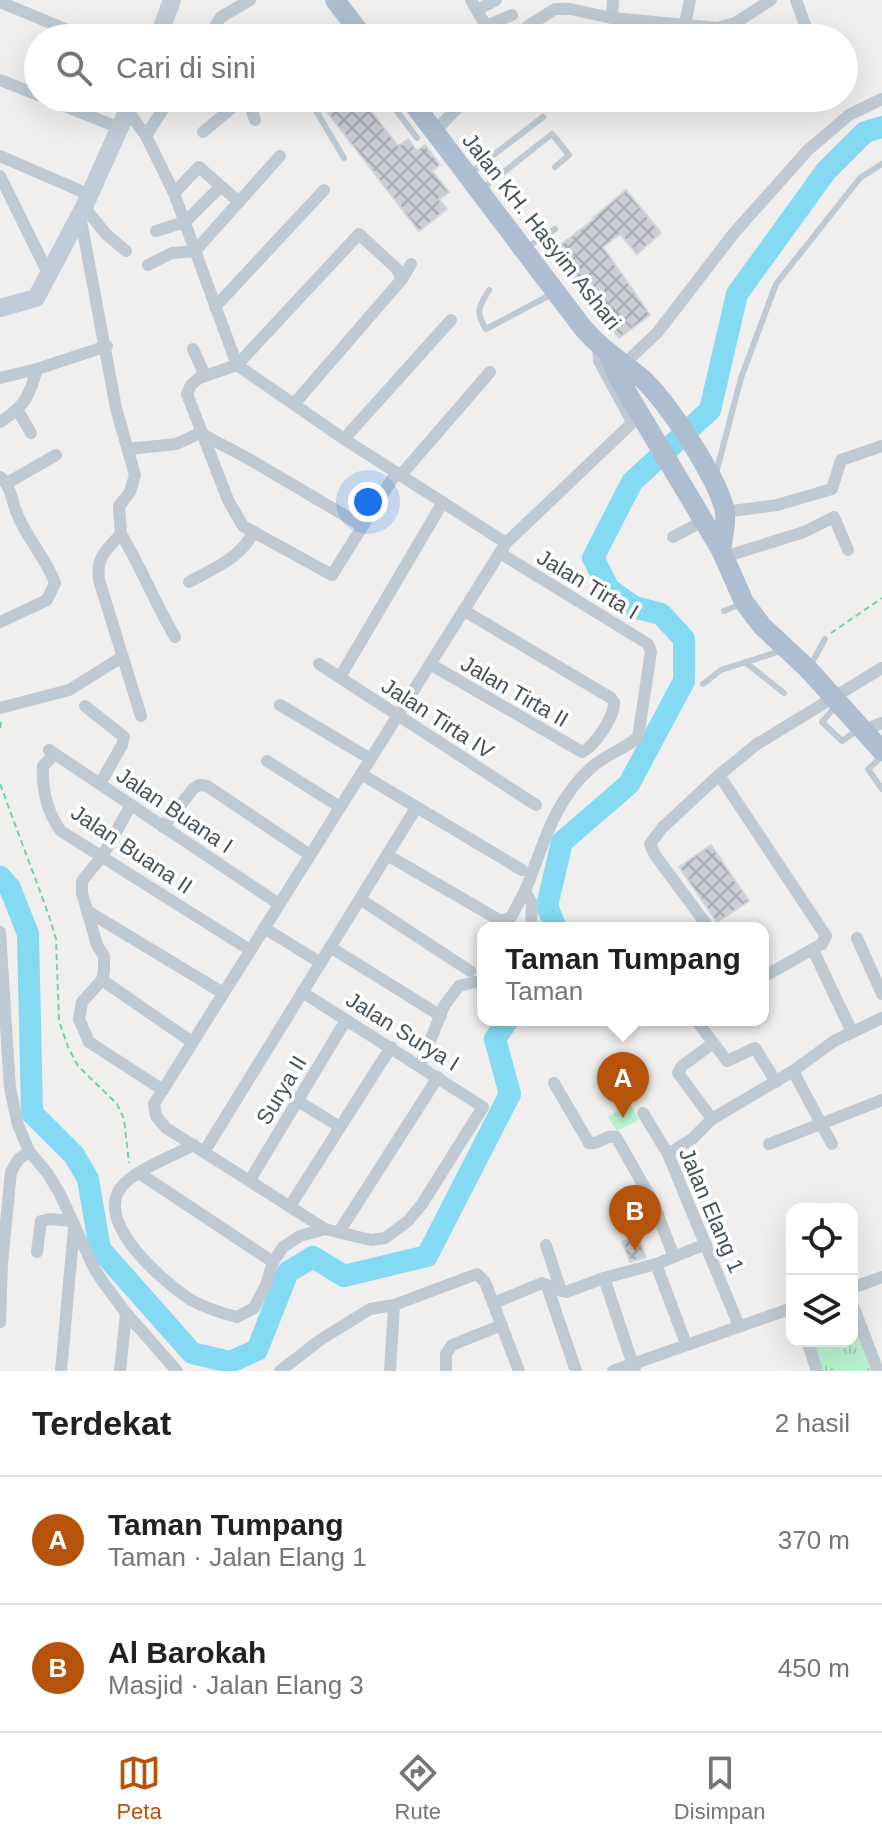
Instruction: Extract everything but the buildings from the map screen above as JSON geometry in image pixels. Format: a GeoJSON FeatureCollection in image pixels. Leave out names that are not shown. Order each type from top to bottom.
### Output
{"type":"FeatureCollection","features":[{"type":"Feature","properties":{"kind":"main road"},"geometry":{"type":"LineString","coordinates":[[335,0],[353,24]]}},
{"type":"Feature","properties":{"kind":"main road","name":"Jalan KH. Hasyim Ashari"},"geometry":{"type":"LineString","coordinates":[[415,112],[423,131],[473,183],[556,292],[610,355],[640,377],[667,407],[714,482],[725,512],[723,554]]}},
{"type":"Feature","properties":{"kind":"main road","name":"Jalan KH. Hasyim Ashari"},"geometry":{"type":"LineString","coordinates":[[610,355],[619,379],[723,554],[744,602],[762,626],[837,701],[869,727],[882,750]]}},
{"type":"Feature","properties":{"kind":"street"},"geometry":{"type":"LineString","coordinates":[[163,24],[172,0]]}},
{"type":"Feature","properties":{"kind":"street"},"geometry":{"type":"LineString","coordinates":[[216,24],[221,17],[250,0]]}},
{"type":"Feature","properties":{"kind":"street"},"geometry":{"type":"LineString","coordinates":[[481,24],[474,5],[496,0]]}},
{"type":"Feature","properties":{"kind":"street"},"geometry":{"type":"LineString","coordinates":[[612,18],[613,0]]}},
{"type":"Feature","properties":{"kind":"street"},"geometry":{"type":"LineString","coordinates":[[531,24],[555,9],[612,18],[685,24],[690,0]]}},
{"type":"Feature","properties":{"kind":"street"},"geometry":{"type":"LineString","coordinates":[[730,24],[770,0]]}},
{"type":"Feature","properties":{"kind":"street"},"geometry":{"type":"LineString","coordinates":[[796,0],[805,24]]}},
{"type":"Feature","properties":{"kind":"street"},"geometry":{"type":"LineString","coordinates":[[0,2],[53,24]]}},
{"type":"Feature","properties":{"kind":"street"},"geometry":{"type":"LineString","coordinates":[[497,24],[512,15]]}},
{"type":"Feature","properties":{"kind":"street"},"geometry":{"type":"LineString","coordinates":[[0,80],[24,89]]}},
{"type":"Feature","properties":{"kind":"street"},"geometry":{"type":"LineString","coordinates":[[858,111],[882,99]]}},
{"type":"Feature","properties":{"kind":"street"},"geometry":{"type":"LineString","coordinates":[[79,112],[120,128]]}},
{"type":"Feature","properties":{"kind":"street"},"geometry":{"type":"LineString","coordinates":[[0,308],[36,298],[85,206],[127,112]]}},
{"type":"Feature","properties":{"kind":"street"},"geometry":{"type":"LineString","coordinates":[[135,112],[174,193],[237,365]]}},
{"type":"Feature","properties":{"kind":"street"},"geometry":{"type":"LineString","coordinates":[[146,136],[161,112]]}},
{"type":"Feature","properties":{"kind":"street"},"geometry":{"type":"LineString","coordinates":[[203,132],[228,112]]}},
{"type":"Feature","properties":{"kind":"street"},"geometry":{"type":"LineString","coordinates":[[254,112],[255,120]]}},
{"type":"Feature","properties":{"kind":"street"},"geometry":{"type":"LineString","coordinates":[[423,131],[448,112]]}},
{"type":"Feature","properties":{"kind":"street"},"geometry":{"type":"LineString","coordinates":[[438,1077],[339,1232],[325,1229],[166,1128],[156,1116],[154,1104],[503,548],[630,425],[631,420],[599,361],[657,333],[734,233],[808,150],[855,112]]}},
{"type":"Feature","properties":{"kind":"street"},"geometry":{"type":"LineString","coordinates":[[0,156],[85,206],[106,234],[126,251]]}},
{"type":"Feature","properties":{"kind":"street"},"geometry":{"type":"LineString","coordinates":[[148,265],[172,253],[195,251],[280,156]]}},
{"type":"Feature","properties":{"kind":"street"},"geometry":{"type":"LineString","coordinates":[[174,193],[199,167],[239,202]]}},
{"type":"Feature","properties":{"kind":"street"},"geometry":{"type":"LineString","coordinates":[[0,176],[49,275]]}},
{"type":"Feature","properties":{"kind":"street"},"geometry":{"type":"LineString","coordinates":[[156,231],[185,222],[220,187]]}},
{"type":"Feature","properties":{"kind":"street"},"geometry":{"type":"LineString","coordinates":[[215,307],[324,190]]}},
{"type":"Feature","properties":{"kind":"street"},"geometry":{"type":"LineString","coordinates":[[85,206],[116,408],[135,475],[130,492],[119,506],[121,534],[175,637]]}},
{"type":"Feature","properties":{"kind":"street"},"geometry":{"type":"LineString","coordinates":[[402,279],[397,269],[359,234],[237,365],[205,376],[191,385],[187,394],[200,433],[228,500],[243,526],[332,575],[361,525],[398,474],[490,372]]}},
{"type":"Feature","properties":{"kind":"street"},"geometry":{"type":"LineString","coordinates":[[294,404],[402,279],[411,264]]}},
{"type":"Feature","properties":{"kind":"street"},"geometry":{"type":"LineString","coordinates":[[344,439],[451,320]]}},
{"type":"Feature","properties":{"kind":"street"},"geometry":{"type":"LineString","coordinates":[[0,378],[107,346]]}},
{"type":"Feature","properties":{"kind":"street"},"geometry":{"type":"LineString","coordinates":[[193,349],[205,376]]}},
{"type":"Feature","properties":{"kind":"street","name":"Jalan Tirta I"},"geometry":{"type":"LineString","coordinates":[[237,365],[648,644],[651,652],[638,737],[595,764],[577,780],[552,816],[525,891]]}},
{"type":"Feature","properties":{"kind":"street"},"geometry":{"type":"LineString","coordinates":[[0,422],[18,411],[30,396],[37,369]]}},
{"type":"Feature","properties":{"kind":"street"},"geometry":{"type":"LineString","coordinates":[[18,411],[31,433]]}},
{"type":"Feature","properties":{"kind":"street"},"geometry":{"type":"LineString","coordinates":[[128,449],[176,444],[200,433]]}},
{"type":"Feature","properties":{"kind":"street"},"geometry":{"type":"LineString","coordinates":[[200,433],[240,453],[361,525]]}},
{"type":"Feature","properties":{"kind":"street"},"geometry":{"type":"LineString","coordinates":[[725,512],[777,505],[832,489],[841,460],[882,446]]}},
{"type":"Feature","properties":{"kind":"street"},"geometry":{"type":"LineString","coordinates":[[0,622],[47,600],[55,583],[50,569],[17,515],[4,480],[56,455]]}},
{"type":"Feature","properties":{"kind":"street"},"geometry":{"type":"LineString","coordinates":[[340,677],[443,502]]}},
{"type":"Feature","properties":{"kind":"street"},"geometry":{"type":"LineString","coordinates":[[723,554],[804,532],[834,517],[848,550]]}},
{"type":"Feature","properties":{"kind":"street"},"geometry":{"type":"LineString","coordinates":[[673,537],[703,521]]}},
{"type":"Feature","properties":{"kind":"street"},"geometry":{"type":"LineString","coordinates":[[189,582],[233,558],[245,548],[254,532]]}},
{"type":"Feature","properties":{"kind":"street"},"geometry":{"type":"LineString","coordinates":[[121,534],[103,553],[97,566],[141,716]]}},
{"type":"Feature","properties":{"kind":"street","name":"Jalan Tirta II"},"geometry":{"type":"LineString","coordinates":[[430,664],[582,752],[590,748],[614,711],[611,698],[463,610]]}},
{"type":"Feature","properties":{"kind":"street"},"geometry":{"type":"LineString","coordinates":[[0,708],[69,690],[122,657]]}},
{"type":"Feature","properties":{"kind":"street","name":"Jalan Tirta IV"},"geometry":{"type":"LineString","coordinates":[[319,664],[536,805]]}},
{"type":"Feature","properties":{"kind":"street"},"geometry":{"type":"LineString","coordinates":[[705,922],[650,844],[662,828],[757,744],[837,701],[882,668]]}},
{"type":"Feature","properties":{"kind":"street"},"geometry":{"type":"LineString","coordinates":[[280,705],[369,758]]}},
{"type":"Feature","properties":{"kind":"street"},"geometry":{"type":"LineString","coordinates":[[85,706],[124,737],[100,784]]}},
{"type":"Feature","properties":{"kind":"street","name":"Jalan Buana I"},"geometry":{"type":"LineString","coordinates":[[52,752],[279,904]]}},
{"type":"Feature","properties":{"kind":"street","name":"Jalan Buana II"},"geometry":{"type":"LineString","coordinates":[[52,752],[43,766],[43,778],[49,811],[61,831],[250,950]]}},
{"type":"Feature","properties":{"kind":"street"},"geometry":{"type":"LineString","coordinates":[[267,761],[340,807]]}},
{"type":"Feature","properties":{"kind":"street"},"geometry":{"type":"LineString","coordinates":[[361,774],[522,870]]}},
{"type":"Feature","properties":{"kind":"street"},"geometry":{"type":"LineString","coordinates":[[719,775],[825,933],[824,942],[769,974]]}},
{"type":"Feature","properties":{"kind":"street"},"geometry":{"type":"LineString","coordinates":[[163,827],[193,789],[203,785],[218,791],[310,855]]}},
{"type":"Feature","properties":{"kind":"street"},"geometry":{"type":"LineString","coordinates":[[131,805],[103,855],[82,881],[82,893],[97,945],[104,956],[102,980],[82,1002],[79,1019],[89,1042],[163,1090]]}},
{"type":"Feature","properties":{"kind":"street"},"geometry":{"type":"LineString","coordinates":[[325,1229],[300,1236],[283,1247],[273,1262],[254,1308],[237,1317],[214,1312],[166,1280],[120,1229],[116,1203],[118,1191],[135,1175],[199,1148],[321,963],[416,808]]}},
{"type":"Feature","properties":{"kind":"street"},"geometry":{"type":"LineString","coordinates":[[387,855],[501,921],[511,917],[525,891]]}},
{"type":"Feature","properties":{"kind":"street"},"geometry":{"type":"LineString","coordinates":[[525,891],[532,904],[531,922]]}},
{"type":"Feature","properties":{"kind":"street"},"geometry":{"type":"LineString","coordinates":[[360,899],[470,971]]}},
{"type":"Feature","properties":{"kind":"street"},"geometry":{"type":"LineString","coordinates":[[89,912],[223,993]]}},
{"type":"Feature","properties":{"kind":"street"},"geometry":{"type":"LineString","coordinates":[[264,928],[321,963]]}},
{"type":"Feature","properties":{"kind":"street"},"geometry":{"type":"LineString","coordinates":[[0,932],[5,1087],[18,1125],[29,1151],[48,1174],[94,1268],[126,1313],[177,1371]]}},
{"type":"Feature","properties":{"kind":"street"},"geometry":{"type":"LineString","coordinates":[[857,938],[882,994]]}},
{"type":"Feature","properties":{"kind":"street"},"geometry":{"type":"LineString","coordinates":[[330,947],[441,1016]]}},
{"type":"Feature","properties":{"kind":"street"},"geometry":{"type":"LineString","coordinates":[[813,950],[852,1032]]}},
{"type":"Feature","properties":{"kind":"street"},"geometry":{"type":"LineString","coordinates":[[102,980],[192,1042]]}},
{"type":"Feature","properties":{"kind":"street"},"geometry":{"type":"LineString","coordinates":[[420,1066],[444,1006],[459,986],[477,982]]}},
{"type":"Feature","properties":{"kind":"street","name":"Jalan Surya I"},"geometry":{"type":"LineString","coordinates":[[302,992],[482,1105],[483,1110],[408,1221],[385,1238],[371,1240],[339,1232]]}},
{"type":"Feature","properties":{"kind":"street"},"geometry":{"type":"LineString","coordinates":[[668,1154],[692,1139],[712,1119],[776,1082],[816,1053],[882,1018]]}},
{"type":"Feature","properties":{"kind":"street","name":"Surya II"},"geometry":{"type":"LineString","coordinates":[[250,1180],[346,1020]]}},
{"type":"Feature","properties":{"kind":"street"},"geometry":{"type":"LineString","coordinates":[[700,1026],[727,1061],[755,1048],[776,1082]]}},
{"type":"Feature","properties":{"kind":"street"},"geometry":{"type":"LineString","coordinates":[[712,1044],[682,1066],[678,1073],[712,1119]]}},
{"type":"Feature","properties":{"kind":"street"},"geometry":{"type":"LineString","coordinates":[[290,1206],[391,1047]]}},
{"type":"Feature","properties":{"kind":"street"},"geometry":{"type":"LineString","coordinates":[[793,1071],[832,1144]]}},
{"type":"Feature","properties":{"kind":"street"},"geometry":{"type":"LineString","coordinates":[[554,1083],[589,1143],[616,1137],[653,1202],[674,1257]]}},
{"type":"Feature","properties":{"kind":"street"},"geometry":{"type":"LineString","coordinates":[[769,1144],[882,1100]]}},
{"type":"Feature","properties":{"kind":"street"},"geometry":{"type":"LineString","coordinates":[[298,1101],[340,1127]]}},
{"type":"Feature","properties":{"kind":"street","name":"Jalan Elang 1"},"geometry":{"type":"LineString","coordinates":[[643,1113],[668,1154],[739,1326]]}},
{"type":"Feature","properties":{"kind":"street"},"geometry":{"type":"LineString","coordinates":[[0,1322],[4,1196],[11,1172],[18,1160],[29,1151]]}},
{"type":"Feature","properties":{"kind":"street"},"geometry":{"type":"LineString","coordinates":[[135,1175],[273,1262]]}},
{"type":"Feature","properties":{"kind":"street"},"geometry":{"type":"LineString","coordinates":[[37,1252],[41,1221],[50,1219],[73,1224]]}},
{"type":"Feature","properties":{"kind":"street"},"geometry":{"type":"LineString","coordinates":[[61,1371],[73,1224]]}},
{"type":"Feature","properties":{"kind":"street"},"geometry":{"type":"LineString","coordinates":[[494,1303],[537,1284],[566,1292],[656,1264],[706,1244]]}},
{"type":"Feature","properties":{"kind":"street"},"geometry":{"type":"LineString","coordinates":[[546,1245],[561,1291]]}},
{"type":"Feature","properties":{"kind":"street"},"geometry":{"type":"LineString","coordinates":[[656,1264],[686,1344]]}},
{"type":"Feature","properties":{"kind":"street"},"geometry":{"type":"LineString","coordinates":[[281,1370],[320,1340],[370,1309],[394,1305],[477,1274],[485,1282],[519,1371]]}},
{"type":"Feature","properties":{"kind":"street"},"geometry":{"type":"LineString","coordinates":[[858,1286],[882,1277]]}},
{"type":"Feature","properties":{"kind":"street"},"geometry":{"type":"LineString","coordinates":[[604,1278],[634,1368]]}},
{"type":"Feature","properties":{"kind":"street"},"geometry":{"type":"LineString","coordinates":[[547,1286],[576,1371]]}},
{"type":"Feature","properties":{"kind":"street"},"geometry":{"type":"LineString","coordinates":[[390,1371],[394,1305]]}},
{"type":"Feature","properties":{"kind":"street"},"geometry":{"type":"LineString","coordinates":[[613,1371],[634,1368],[686,1344],[786,1310]]}},
{"type":"Feature","properties":{"kind":"street"},"geometry":{"type":"LineString","coordinates":[[120,1371],[126,1313]]}},
{"type":"Feature","properties":{"kind":"street"},"geometry":{"type":"LineString","coordinates":[[858,1319],[878,1371]]}},
{"type":"Feature","properties":{"kind":"street"},"geometry":{"type":"LineString","coordinates":[[446,1371],[446,1354],[452,1345],[502,1325]]}},
{"type":"Feature","properties":{"kind":"street"},"geometry":{"type":"LineString","coordinates":[[809,1347],[817,1371]]}},
{"type":"Feature","properties":{"kind":"street"},"geometry":{"type":"LineString","coordinates":[[281,1370],[298,1371]]}},
{"type":"Feature","properties":{"kind":"lane"},"geometry":{"type":"LineString","coordinates":[[317,112],[344,158]]}},
{"type":"Feature","properties":{"kind":"lane"},"geometry":{"type":"LineString","coordinates":[[402,112],[423,131]]}},
{"type":"Feature","properties":{"kind":"lane"},"geometry":{"type":"LineString","coordinates":[[473,183],[543,117]]}},
{"type":"Feature","properties":{"kind":"lane"},"geometry":{"type":"LineString","coordinates":[[473,183],[552,134],[569,155],[555,167]]}},
{"type":"Feature","properties":{"kind":"lane"},"geometry":{"type":"LineString","coordinates":[[714,482],[741,378],[776,284],[860,178],[882,164]]}},
{"type":"Feature","properties":{"kind":"lane"},"geometry":{"type":"LineString","coordinates":[[524,250],[555,229]]}},
{"type":"Feature","properties":{"kind":"lane"},"geometry":{"type":"LineString","coordinates":[[489,290],[478,308],[477,316],[486,329],[556,292]]}},
{"type":"Feature","properties":{"kind":"lane"},"geometry":{"type":"LineString","coordinates":[[724,611],[744,602]]}},
{"type":"Feature","properties":{"kind":"lane"},"geometry":{"type":"LineString","coordinates":[[808,669],[825,639]]}},
{"type":"Feature","properties":{"kind":"lane"},"geometry":{"type":"LineString","coordinates":[[703,684],[721,670],[786,649]]}},
{"type":"Feature","properties":{"kind":"lane"},"geometry":{"type":"LineString","coordinates":[[745,662],[784,693]]}},
{"type":"Feature","properties":{"kind":"lane"},"geometry":{"type":"LineString","coordinates":[[882,757],[868,769],[882,789]]}},
{"type":"Feature","properties":{"kind":"path"},"geometry":{"type":"LineString","coordinates":[[825,639],[835,628],[882,598]]}},
{"type":"Feature","properties":{"kind":"path"},"geometry":{"type":"LineString","coordinates":[[0,784],[56,939],[59,1021],[78,1066],[117,1104],[124,1119],[135,1175]]}},
{"type":"Feature","properties":{"kind":"green space"},"geometry":{"type":"Polygon","coordinates":[[[630,1104],[639,1120],[617,1131],[608,1117],[630,1104]]]}},
{"type":"Feature","properties":{"kind":"green space"},"geometry":{"type":"Polygon","coordinates":[[[858,1327],[874,1371],[819,1371],[812,1347],[858,1347],[858,1327]]]}},
{"type":"Feature","properties":{"kind":"waterway"},"geometry":{"type":"LineString","coordinates":[[554,922],[547,906],[562,842],[629,784],[684,681],[684,639],[661,614],[634,607],[609,589],[593,558],[632,482],[710,410],[737,294],[826,171],[865,132],[882,127]]}},
{"type":"Feature","properties":{"kind":"waterway"},"geometry":{"type":"LineString","coordinates":[[0,877],[10,888],[28,934],[32,1113],[74,1155],[88,1179],[100,1249],[192,1353],[230,1362],[257,1350],[288,1272],[313,1257],[344,1276],[427,1256],[510,1094],[495,1039],[504,1026]]}},
{"type":"Feature","properties":{"kind":"place","name":"Taman Tumpang"},"geometry":{"type":"Point","coordinates":[623,1118]}},
{"type":"Feature","properties":{"kind":"place","name":"Al Barokah"},"geometry":{"type":"Point","coordinates":[635,1251]}}]}
